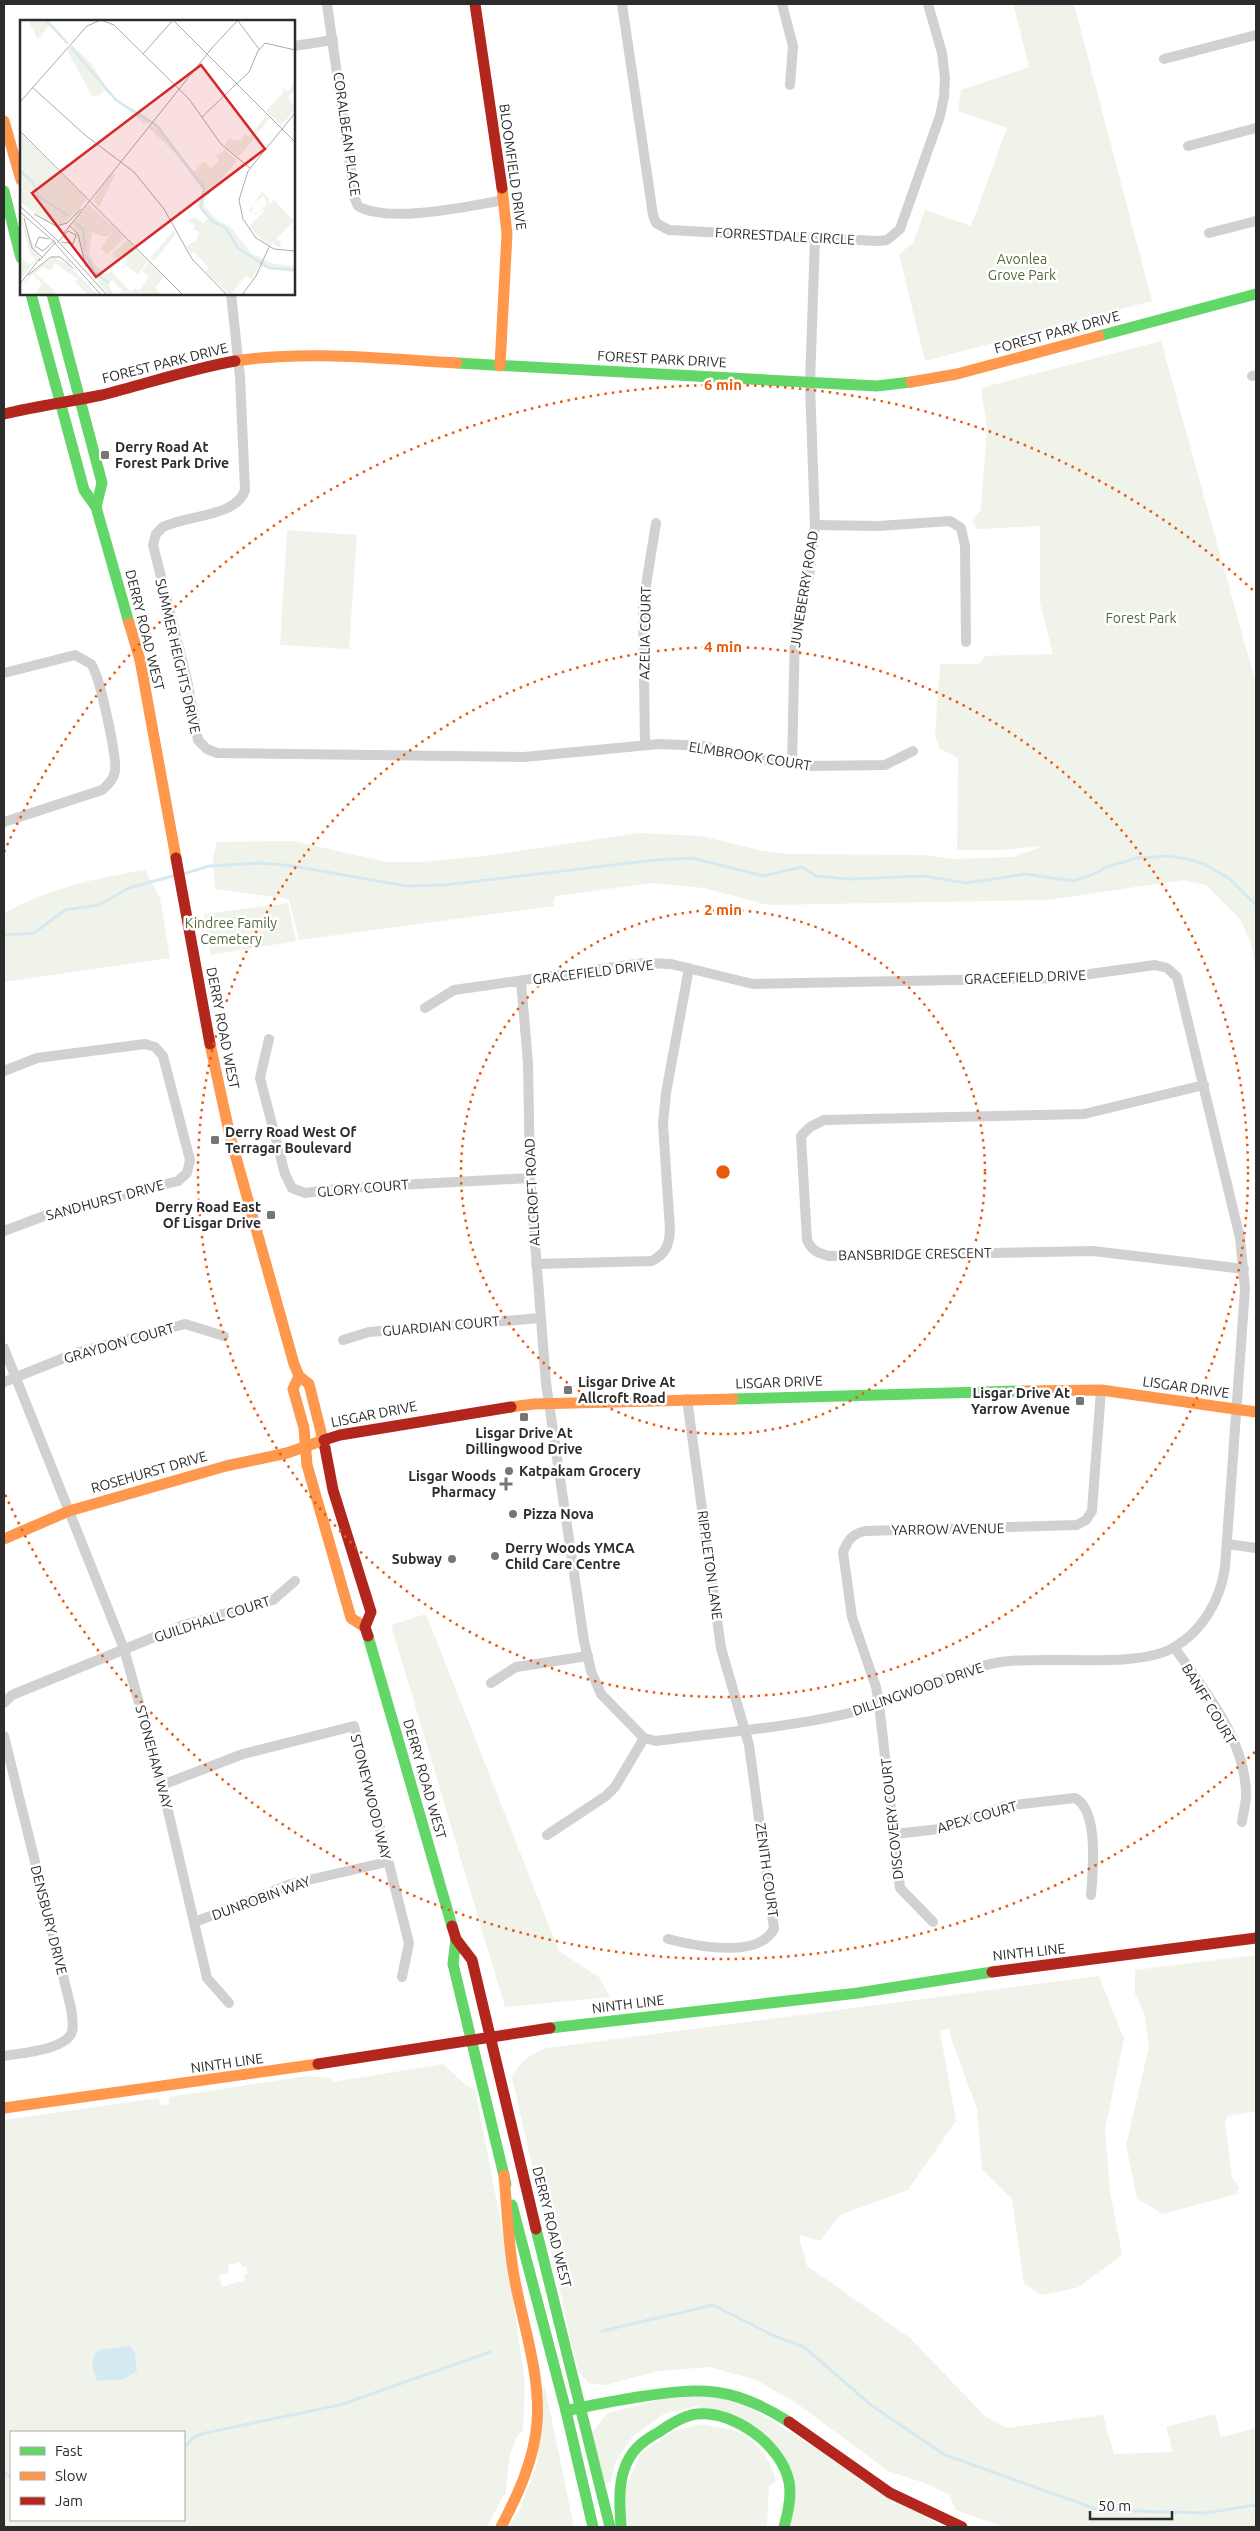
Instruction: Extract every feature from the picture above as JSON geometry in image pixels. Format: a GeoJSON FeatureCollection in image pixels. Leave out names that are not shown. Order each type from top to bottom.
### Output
{"type":"FeatureCollection","features":[{"type":"Feature","properties":{"kind":"main road","name":"BLOOMFIELD DRIVE"},"geometry":{"type":"LineString","coordinates":[[475,4],[504,200],[507,244],[500,366]]}},
{"type":"Feature","properties":{"kind":"main road"},"geometry":{"type":"LineString","coordinates":[[4,121],[20,177]]}},
{"type":"Feature","properties":{"kind":"main road"},"geometry":{"type":"LineString","coordinates":[[4,190],[20,254]]}},
{"type":"Feature","properties":{"kind":"main road","name":"FOREST PARK DRIVE"},"geometry":{"type":"LineString","coordinates":[[4,414],[100,395],[197,368],[238,361],[335,357],[810,384],[878,386],[932,379],[1256,294]]}},
{"type":"Feature","properties":{"kind":"main road","name":"DERRY ROAD WEST"},"geometry":{"type":"LineString","coordinates":[[31,295],[84,490],[96,507],[140,660],[207,1029],[230,1136],[258,1243],[299,1376],[308,1384],[323,1440],[333,1490],[372,1612],[365,1627]]}},
{"type":"Feature","properties":{"kind":"main road","name":"DERRY ROAD WEST"},"geometry":{"type":"LineString","coordinates":[[52,295],[102,484],[96,507]]}},
{"type":"Feature","properties":{"kind":"main road","name":"DERRY ROAD WEST"},"geometry":{"type":"LineString","coordinates":[[299,1376],[293,1389],[306,1446],[307,1465],[351,1618],[365,1627],[456,1939],[472,1960],[610,2527]]}},
{"type":"Feature","properties":{"kind":"main road","name":"LISGAR DRIVE"},"geometry":{"type":"LineString","coordinates":[[306,1446],[323,1440],[446,1416],[550,1403],[1101,1390],[1256,1412]]}},
{"type":"Feature","properties":{"kind":"main road","name":"ROSEHURST DRIVE"},"geometry":{"type":"LineString","coordinates":[[4,1539],[69,1511],[226,1466],[287,1453],[306,1446]]}},
{"type":"Feature","properties":{"kind":"main road","name":"NINTH LINE"},"geometry":{"type":"LineString","coordinates":[[4,2108],[242,2076],[489,2035],[858,1993],[992,1972],[1256,1938]]}},
{"type":"Feature","properties":{"kind":"main road","name":"DERRY ROAD WEST"},"geometry":{"type":"LineString","coordinates":[[456,1939],[453,1964],[504,2175],[566,2411],[593,2527]]}},
{"type":"Feature","properties":{"kind":"main road"},"geometry":{"type":"LineString","coordinates":[[502,2527],[512,2507],[530,2460],[537,2410],[533,2365],[513,2269],[504,2175]]}},
{"type":"Feature","properties":{"kind":"main road"},"geometry":{"type":"LineString","coordinates":[[566,2411],[676,2391],[704,2390],[741,2397],[778,2416],[889,2492],[921,2510],[962,2527]]}},
{"type":"Feature","properties":{"kind":"main road"},"geometry":{"type":"LineString","coordinates":[[621,2527],[619,2499],[624,2469],[640,2443],[670,2425],[696,2414],[724,2416],[748,2427],[774,2451],[789,2482],[789,2507],[784,2527]]}},
{"type":"Feature","properties":{"kind":"street","name":"CORALBEAN PLACE"},"geometry":{"type":"LineString","coordinates":[[327,4],[355,199],[358,206],[373,213],[402,214],[504,200]]}},
{"type":"Feature","properties":{"kind":"street","name":"FORRESTDALE CIRCLE"},"geometry":{"type":"LineString","coordinates":[[622,4],[656,223],[669,230],[878,242],[887,240],[900,229],[940,116],[944,97],[945,78],[942,53],[928,4]]}},
{"type":"Feature","properties":{"kind":"street"},"geometry":{"type":"LineString","coordinates":[[782,4],[793,46],[790,85]]}},
{"type":"Feature","properties":{"kind":"street"},"geometry":{"type":"LineString","coordinates":[[1164,59],[1256,35]]}},
{"type":"Feature","properties":{"kind":"street"},"geometry":{"type":"LineString","coordinates":[[295,46],[333,40]]}},
{"type":"Feature","properties":{"kind":"street"},"geometry":{"type":"LineString","coordinates":[[1188,146],[1256,128]]}},
{"type":"Feature","properties":{"kind":"street"},"geometry":{"type":"LineString","coordinates":[[1209,233],[1256,221]]}},
{"type":"Feature","properties":{"kind":"street","name":"JUNEBERRY ROAD"},"geometry":{"type":"LineString","coordinates":[[792,765],[795,631],[801,597],[808,577],[815,525],[810,384],[815,238]]}},
{"type":"Feature","properties":{"kind":"street"},"geometry":{"type":"LineString","coordinates":[[231,295],[238,361]]}},
{"type":"Feature","properties":{"kind":"street","name":"SUMMER HEIGHTS DRIVE"},"geometry":{"type":"LineString","coordinates":[[238,361],[245,482],[244,495],[228,508],[163,526],[156,534],[153,545],[187,680],[198,740],[202,745],[217,753],[524,757],[645,745]]}},
{"type":"Feature","properties":{"kind":"street"},"geometry":{"type":"LineString","coordinates":[[815,525],[879,526],[942,520],[957,524],[964,534],[965,546],[966,642]]}},
{"type":"Feature","properties":{"kind":"street","name":"AZELIA COURT"},"geometry":{"type":"LineString","coordinates":[[645,745],[643,604],[656,523]]}},
{"type":"Feature","properties":{"kind":"street"},"geometry":{"type":"LineString","coordinates":[[4,673],[75,655],[92,664],[101,692],[116,764],[113,778],[102,790],[4,822]]}},
{"type":"Feature","properties":{"kind":"street","name":"ELMBROOK COURT"},"geometry":{"type":"LineString","coordinates":[[645,745],[703,746],[792,765],[886,765],[913,751]]}},
{"type":"Feature","properties":{"kind":"street","name":"GRACEFIELD DRIVE"},"geometry":{"type":"LineString","coordinates":[[425,1008],[454,990],[643,963],[689,968],[753,984],[1061,978],[1143,966],[1162,966],[1173,972],[1177,977],[1240,1238],[1245,1289],[1236,1409]]}},
{"type":"Feature","properties":{"kind":"street"},"geometry":{"type":"LineString","coordinates":[[536,1264],[652,1261],[663,1255],[668,1245],[670,1230],[663,1124],[666,1093],[689,968]]}},
{"type":"Feature","properties":{"kind":"street","name":"ALLCROFT ROAD"},"geometry":{"type":"LineString","coordinates":[[521,981],[528,1063],[530,1178],[536,1264],[550,1403]]}},
{"type":"Feature","properties":{"kind":"street","name":"GLORY COURT"},"geometry":{"type":"LineString","coordinates":[[269,1039],[260,1078],[288,1182],[298,1192],[530,1178]]}},
{"type":"Feature","properties":{"kind":"street","name":"SANDHURST DRIVE"},"geometry":{"type":"LineString","coordinates":[[4,1071],[37,1058],[144,1044],[155,1047],[163,1056],[190,1160],[187,1173],[178,1181],[52,1213],[4,1231]]}},
{"type":"Feature","properties":{"kind":"street","name":"BANSBRIDGE CRESCENT"},"geometry":{"type":"LineString","coordinates":[[1204,1085],[1084,1114],[824,1120],[810,1127],[801,1136],[807,1240],[811,1248],[818,1254],[829,1256],[1085,1251],[1146,1256],[1244,1269]]}},
{"type":"Feature","properties":{"kind":"street","name":"GUARDIAN COURT"},"geometry":{"type":"LineString","coordinates":[[343,1340],[370,1332],[541,1318]]}},
{"type":"Feature","properties":{"kind":"street","name":"GRAYDON COURT"},"geometry":{"type":"LineString","coordinates":[[4,1382],[79,1352],[185,1324],[224,1336]]}},
{"type":"Feature","properties":{"kind":"street","name":"STONEHAM WAY"},"geometry":{"type":"LineString","coordinates":[[4,1348],[124,1649],[162,1785],[208,1978],[230,2003]]}},
{"type":"Feature","properties":{"kind":"street","name":"YARROW AVENUE"},"geometry":{"type":"LineString","coordinates":[[879,1704],[852,1617],[843,1552],[847,1543],[855,1534],[865,1531],[1077,1526],[1086,1520],[1092,1511],[1101,1390]]}},
{"type":"Feature","properties":{"kind":"street","name":"RIPPLETON LANE"},"geometry":{"type":"LineString","coordinates":[[687,1399],[722,1648],[744,1729]]}},
{"type":"Feature","properties":{"kind":"street"},"geometry":{"type":"LineString","coordinates":[[547,1835],[606,1796],[615,1787],[644,1738],[601,1694],[593,1679],[550,1403]]}},
{"type":"Feature","properties":{"kind":"street","name":"DILLINGWOOD DRIVE"},"geometry":{"type":"LineString","coordinates":[[644,1738],[656,1741],[826,1717],[879,1704],[1000,1663],[1027,1660],[1143,1657],[1174,1647],[1194,1632],[1216,1601],[1223,1581],[1236,1409]]}},
{"type":"Feature","properties":{"kind":"street"},"geometry":{"type":"LineString","coordinates":[[1227,1544],[1256,1548]]}},
{"type":"Feature","properties":{"kind":"street","name":"GUILDHALL COURT"},"geometry":{"type":"LineString","coordinates":[[124,1649],[184,1625],[273,1600],[295,1581]]}},
{"type":"Feature","properties":{"kind":"street","name":"BANFF COURT"},"geometry":{"type":"LineString","coordinates":[[1174,1647],[1224,1723],[1237,1750],[1246,1787],[1242,1822]]}},
{"type":"Feature","properties":{"kind":"street"},"geometry":{"type":"LineString","coordinates":[[4,1703],[12,1695],[124,1649]]}},
{"type":"Feature","properties":{"kind":"street"},"geometry":{"type":"LineString","coordinates":[[491,1683],[516,1666],[588,1656]]}},
{"type":"Feature","properties":{"kind":"street","name":"DISCOVERY COURT"},"geometry":{"type":"LineString","coordinates":[[879,1704],[900,1888],[933,1922]]}},
{"type":"Feature","properties":{"kind":"street","name":"STONEYWOOD WAY"},"geometry":{"type":"LineString","coordinates":[[162,1785],[242,1754],[354,1726],[409,1943],[402,1977]]}},
{"type":"Feature","properties":{"kind":"street","name":"ZENITH COURT"},"geometry":{"type":"LineString","coordinates":[[668,1939],[704,1948],[754,1945],[763,1942],[774,1929],[749,1745],[744,1729]]}},
{"type":"Feature","properties":{"kind":"street","name":"DENSBURY DRIVE"},"geometry":{"type":"LineString","coordinates":[[4,1736],[73,2022],[72,2033],[62,2043],[4,2056]]}},
{"type":"Feature","properties":{"kind":"street","name":"APEX COURT"},"geometry":{"type":"LineString","coordinates":[[895,1834],[939,1829],[1005,1806],[1067,1797],[1075,1798],[1083,1802],[1087,1810],[1094,1858],[1091,1895]]}},
{"type":"Feature","properties":{"kind":"street","name":"DUNROBIN WAY"},"geometry":{"type":"LineString","coordinates":[[195,1922],[290,1884],[387,1862]]}},
{"type":"Feature","properties":{"kind":"green space","name":"Avonlea Grove Park"},"geometry":{"type":"Polygon","coordinates":[[[1013,4],[1074,4],[1152,301],[925,361],[899,254],[913,243],[925,210],[971,226],[1007,128],[958,111],[961,90],[1029,67],[1013,4]]]}},
{"type":"Feature","properties":{"kind":"green space","name":"Forest Park"},"geometry":{"type":"Polygon","coordinates":[[[1161,341],[1256,684],[1256,967],[1250,941],[1240,919],[1206,885],[1183,880],[1048,900],[768,905],[704,888],[652,883],[556,896],[553,901],[554,906],[299,940],[289,899],[215,889],[213,857],[217,842],[293,841],[387,862],[421,862],[484,856],[639,833],[701,836],[763,851],[789,854],[922,855],[954,859],[1013,857],[1043,846],[1001,850],[957,850],[958,758],[939,748],[935,735],[940,664],[979,664],[985,656],[1053,654],[1040,603],[1040,526],[977,529],[972,520],[981,510],[987,427],[981,388],[1161,341]]]}},
{"type":"Feature","properties":{"kind":"green space"},"geometry":{"type":"Polygon","coordinates":[[[287,530],[357,535],[349,649],[280,645],[287,530]]]}},
{"type":"Feature","properties":{"kind":"green space"},"geometry":{"type":"Polygon","coordinates":[[[145,870],[160,898],[170,958],[4,982],[4,913],[55,891],[108,877],[145,870]]]}},
{"type":"Feature","properties":{"kind":"green space","name":"Kindree Family Cemetery"},"geometry":{"type":"Polygon","coordinates":[[[288,903],[296,941],[211,955],[204,914],[288,903]]]}},
{"type":"Feature","properties":{"kind":"green space"},"geometry":{"type":"Polygon","coordinates":[[[426,1614],[559,1951],[599,1977],[610,1997],[505,2007],[391,1625],[426,1614]]]}},
{"type":"Feature","properties":{"kind":"green space"},"geometry":{"type":"Polygon","coordinates":[[[1256,1955],[1256,2111],[1228,2116],[1225,2122],[1232,2177],[1239,2188],[1237,2194],[1162,2214],[1137,2198],[1126,2145],[1149,2047],[1144,2012],[1135,1994],[1135,1970],[1256,1955]]]}},
{"type":"Feature","properties":{"kind":"green space"},"geometry":{"type":"Polygon","coordinates":[[[1099,1976],[1124,2039],[1105,2129],[1110,2191],[1122,2255],[1077,2288],[1042,2295],[1024,2284],[1012,2199],[982,2169],[977,2109],[950,2035],[950,2028],[940,2031],[956,2121],[908,2190],[840,2215],[820,2241],[801,2235],[799,2238],[807,2266],[910,2338],[986,2417],[1007,2428],[1103,2415],[1114,2454],[1173,2452],[1166,2427],[1215,2414],[1221,2437],[1256,2428],[1256,2527],[1004,2527],[955,2510],[950,2495],[925,2483],[888,2471],[796,2403],[756,2380],[710,2367],[659,2371],[605,2385],[589,2383],[578,2371],[512,2077],[526,2059],[547,2048],[1099,1976]]]}},
{"type":"Feature","properties":{"kind":"green space"},"geometry":{"type":"Polygon","coordinates":[[[443,2064],[467,2086],[475,2089],[505,2244],[525,2382],[523,2430],[518,2436],[511,2452],[506,2494],[503,2496],[487,2527],[4,2527],[4,2120],[159,2098],[160,2105],[169,2104],[169,2097],[307,2076],[331,2078],[333,2082],[443,2064]],[[240,2262],[228,2265],[229,2272],[219,2276],[222,2287],[245,2280],[244,2274],[248,2273],[246,2266],[242,2267],[240,2262]]]}},
{"type":"Feature","properties":{"kind":"green space"},"geometry":{"type":"Polygon","coordinates":[[[545,2387],[574,2527],[509,2527],[519,2511],[537,2464],[541,2388],[545,2387]]]}},
{"type":"Feature","properties":{"kind":"green space"},"geometry":{"type":"Polygon","coordinates":[[[676,2396],[718,2397],[748,2406],[942,2527],[790,2527],[787,2460],[696,2406],[664,2414],[632,2437],[615,2463],[611,2482],[605,2484],[592,2432],[608,2413],[676,2396]]]}},
{"type":"Feature","properties":{"kind":"green space"},"geometry":{"type":"Polygon","coordinates":[[[701,2424],[736,2431],[744,2435],[757,2446],[767,2459],[776,2482],[769,2485],[767,2527],[625,2527],[626,2487],[640,2455],[673,2431],[701,2424]]]}},
{"type":"Feature","properties":{"kind":"shaded area"},"geometry":{"type":"Polygon","coordinates":[[[130,2346],[135,2353],[137,2371],[124,2379],[97,2381],[93,2369],[93,2358],[98,2350],[130,2346]]]}},
{"type":"Feature","properties":{"kind":"waterway"},"geometry":{"type":"LineString","coordinates":[[183,874],[209,866],[261,863],[293,866],[406,886],[445,885],[655,860],[692,858],[763,876],[802,867],[816,876],[849,879],[924,876],[966,883],[1026,874],[1072,881],[1090,876],[1107,867],[1137,858],[1169,856],[1188,859],[1206,865],[1230,879],[1256,905]]}},
{"type":"Feature","properties":{"kind":"waterway"},"geometry":{"type":"LineString","coordinates":[[4,935],[34,933],[65,910],[99,905],[129,888],[176,875]]}},
{"type":"Feature","properties":{"kind":"waterway"},"geometry":{"type":"LineString","coordinates":[[602,2331],[713,2305],[772,2335],[804,2347],[871,2405],[945,2455],[1099,2510],[1206,2513],[1256,2505]]}},
{"type":"Feature","properties":{"kind":"waterway"},"geometry":{"type":"LineString","coordinates":[[185,2447],[194,2437],[205,2433],[340,2405],[490,2352]]}},
{"type":"Feature","properties":{"kind":"waterway"},"geometry":{"type":"LineString","coordinates":[[4,2472],[10,2477]]}},
{"type":"Feature","properties":{"kind":"traffic: fast"},"geometry":{"type":"LineString","coordinates":[[4,191],[20,254]]}},
{"type":"Feature","properties":{"kind":"traffic: fast"},"geometry":{"type":"LineString","coordinates":[[1099,336],[1256,294]]}},
{"type":"Feature","properties":{"kind":"traffic: fast"},"geometry":{"type":"LineString","coordinates":[[31,295],[84,490],[96,507],[129,623]]}},
{"type":"Feature","properties":{"kind":"traffic: fast"},"geometry":{"type":"LineString","coordinates":[[52,295],[102,483],[96,507]]}},
{"type":"Feature","properties":{"kind":"traffic: fast"},"geometry":{"type":"LineString","coordinates":[[457,363],[877,386],[911,382]]}},
{"type":"Feature","properties":{"kind":"traffic: fast"},"geometry":{"type":"LineString","coordinates":[[733,1399],[1022,1391]]}},
{"type":"Feature","properties":{"kind":"traffic: fast"},"geometry":{"type":"LineString","coordinates":[[368,1636],[452,1926]]}},
{"type":"Feature","properties":{"kind":"traffic: fast"},"geometry":{"type":"LineString","coordinates":[[456,1939],[453,1964],[506,2184]]}},
{"type":"Feature","properties":{"kind":"traffic: fast"},"geometry":{"type":"LineString","coordinates":[[550,2028],[858,1993],[992,1972]]}},
{"type":"Feature","properties":{"kind":"traffic: fast"},"geometry":{"type":"LineString","coordinates":[[512,2205],[566,2411],[593,2527]]}},
{"type":"Feature","properties":{"kind":"traffic: fast"},"geometry":{"type":"LineString","coordinates":[[536,2229],[610,2527]]}},
{"type":"Feature","properties":{"kind":"traffic: fast"},"geometry":{"type":"LineString","coordinates":[[566,2411],[638,2397],[699,2391],[716,2392],[751,2402],[789,2422]]}},
{"type":"Feature","properties":{"kind":"traffic: fast"},"geometry":{"type":"LineString","coordinates":[[621,2527],[621,2484],[624,2470],[633,2452],[647,2439],[677,2421],[697,2414],[711,2414],[740,2424],[766,2443],[777,2455],[785,2468],[790,2487],[789,2504],[784,2527]]}},
{"type":"Feature","properties":{"kind":"traffic: slow"},"geometry":{"type":"LineString","coordinates":[[4,121],[20,177]]}},
{"type":"Feature","properties":{"kind":"traffic: slow"},"geometry":{"type":"LineString","coordinates":[[500,366],[507,234],[502,188]]}},
{"type":"Feature","properties":{"kind":"traffic: slow"},"geometry":{"type":"LineString","coordinates":[[911,382],[957,374],[1099,336]]}},
{"type":"Feature","properties":{"kind":"traffic: slow"},"geometry":{"type":"LineString","coordinates":[[235,361],[290,356],[318,356],[457,363]]}},
{"type":"Feature","properties":{"kind":"traffic: slow"},"geometry":{"type":"LineString","coordinates":[[129,623],[140,660],[176,858]]}},
{"type":"Feature","properties":{"kind":"traffic: slow"},"geometry":{"type":"LineString","coordinates":[[210,1044],[230,1136],[294,1364],[299,1376],[309,1384],[325,1448]]}},
{"type":"Feature","properties":{"kind":"traffic: slow"},"geometry":{"type":"LineString","coordinates":[[299,1376],[293,1389],[304,1428],[307,1465],[351,1618],[365,1627]]}},
{"type":"Feature","properties":{"kind":"traffic: slow"},"geometry":{"type":"LineString","coordinates":[[1022,1391],[1101,1390],[1256,1412]]}},
{"type":"Feature","properties":{"kind":"traffic: slow"},"geometry":{"type":"LineString","coordinates":[[511,1407],[534,1404],[733,1399]]}},
{"type":"Feature","properties":{"kind":"traffic: slow"},"geometry":{"type":"LineString","coordinates":[[4,1539],[69,1511],[226,1466],[287,1453],[324,1440]]}},
{"type":"Feature","properties":{"kind":"traffic: slow"},"geometry":{"type":"LineString","coordinates":[[4,2108],[318,2064]]}},
{"type":"Feature","properties":{"kind":"traffic: slow"},"geometry":{"type":"LineString","coordinates":[[501,2527],[529,2464],[537,2423],[536,2385],[530,2346],[513,2270],[504,2175]]}},
{"type":"Feature","properties":{"kind":"traffic: jam"},"geometry":{"type":"LineString","coordinates":[[475,4],[502,188]]}},
{"type":"Feature","properties":{"kind":"traffic: jam"},"geometry":{"type":"LineString","coordinates":[[4,414],[102,395],[185,372],[235,361]]}},
{"type":"Feature","properties":{"kind":"traffic: jam"},"geometry":{"type":"LineString","coordinates":[[176,858],[210,1044]]}},
{"type":"Feature","properties":{"kind":"traffic: jam"},"geometry":{"type":"LineString","coordinates":[[324,1440],[340,1435],[511,1407]]}},
{"type":"Feature","properties":{"kind":"traffic: jam"},"geometry":{"type":"LineString","coordinates":[[325,1448],[333,1490],[371,1612],[365,1627],[368,1636]]}},
{"type":"Feature","properties":{"kind":"traffic: jam"},"geometry":{"type":"LineString","coordinates":[[452,1926],[456,1939],[472,1960],[536,2229]]}},
{"type":"Feature","properties":{"kind":"traffic: jam"},"geometry":{"type":"LineString","coordinates":[[992,1972],[1256,1938]]}},
{"type":"Feature","properties":{"kind":"traffic: jam"},"geometry":{"type":"LineString","coordinates":[[318,2064],[550,2028]]}},
{"type":"Feature","properties":{"kind":"traffic: jam"},"geometry":{"type":"LineString","coordinates":[[789,2422],[890,2493],[962,2527]]}},
{"type":"Feature","properties":{"kind":"place","name":"Derry Road At Forest Park Drive"},"geometry":{"type":"Point","coordinates":[105,455]}},
{"type":"Feature","properties":{"kind":"place","name":"Derry Road West Of Terragar Boulevard"},"geometry":{"type":"Point","coordinates":[215,1140]}},
{"type":"Feature","properties":{"kind":"place","name":"Derry Road East Of Lisgar Drive"},"geometry":{"type":"Point","coordinates":[271,1215]}},
{"type":"Feature","properties":{"kind":"place","name":"Lisgar Drive At Allcroft Road"},"geometry":{"type":"Point","coordinates":[568,1390]}},
{"type":"Feature","properties":{"kind":"place","name":"Lisgar Drive At Yarrow Avenue"},"geometry":{"type":"Point","coordinates":[1080,1401]}},
{"type":"Feature","properties":{"kind":"place","name":"Lisgar Drive At Dillingwood Drive"},"geometry":{"type":"Point","coordinates":[524,1417]}},
{"type":"Feature","properties":{"kind":"place","name":"Katpakam Grocery"},"geometry":{"type":"Point","coordinates":[509,1471]}},
{"type":"Feature","properties":{"kind":"place","name":"Lisgar Woods Pharmacy"},"geometry":{"type":"Point","coordinates":[506,1484]}},
{"type":"Feature","properties":{"kind":"place","name":"Pizza Nova"},"geometry":{"type":"Point","coordinates":[513,1514]}},
{"type":"Feature","properties":{"kind":"place","name":"Derry Woods YMCA Child Care Centre"},"geometry":{"type":"Point","coordinates":[495,1556]}},
{"type":"Feature","properties":{"kind":"place","name":"Subway"},"geometry":{"type":"Point","coordinates":[452,1559]}}]}
